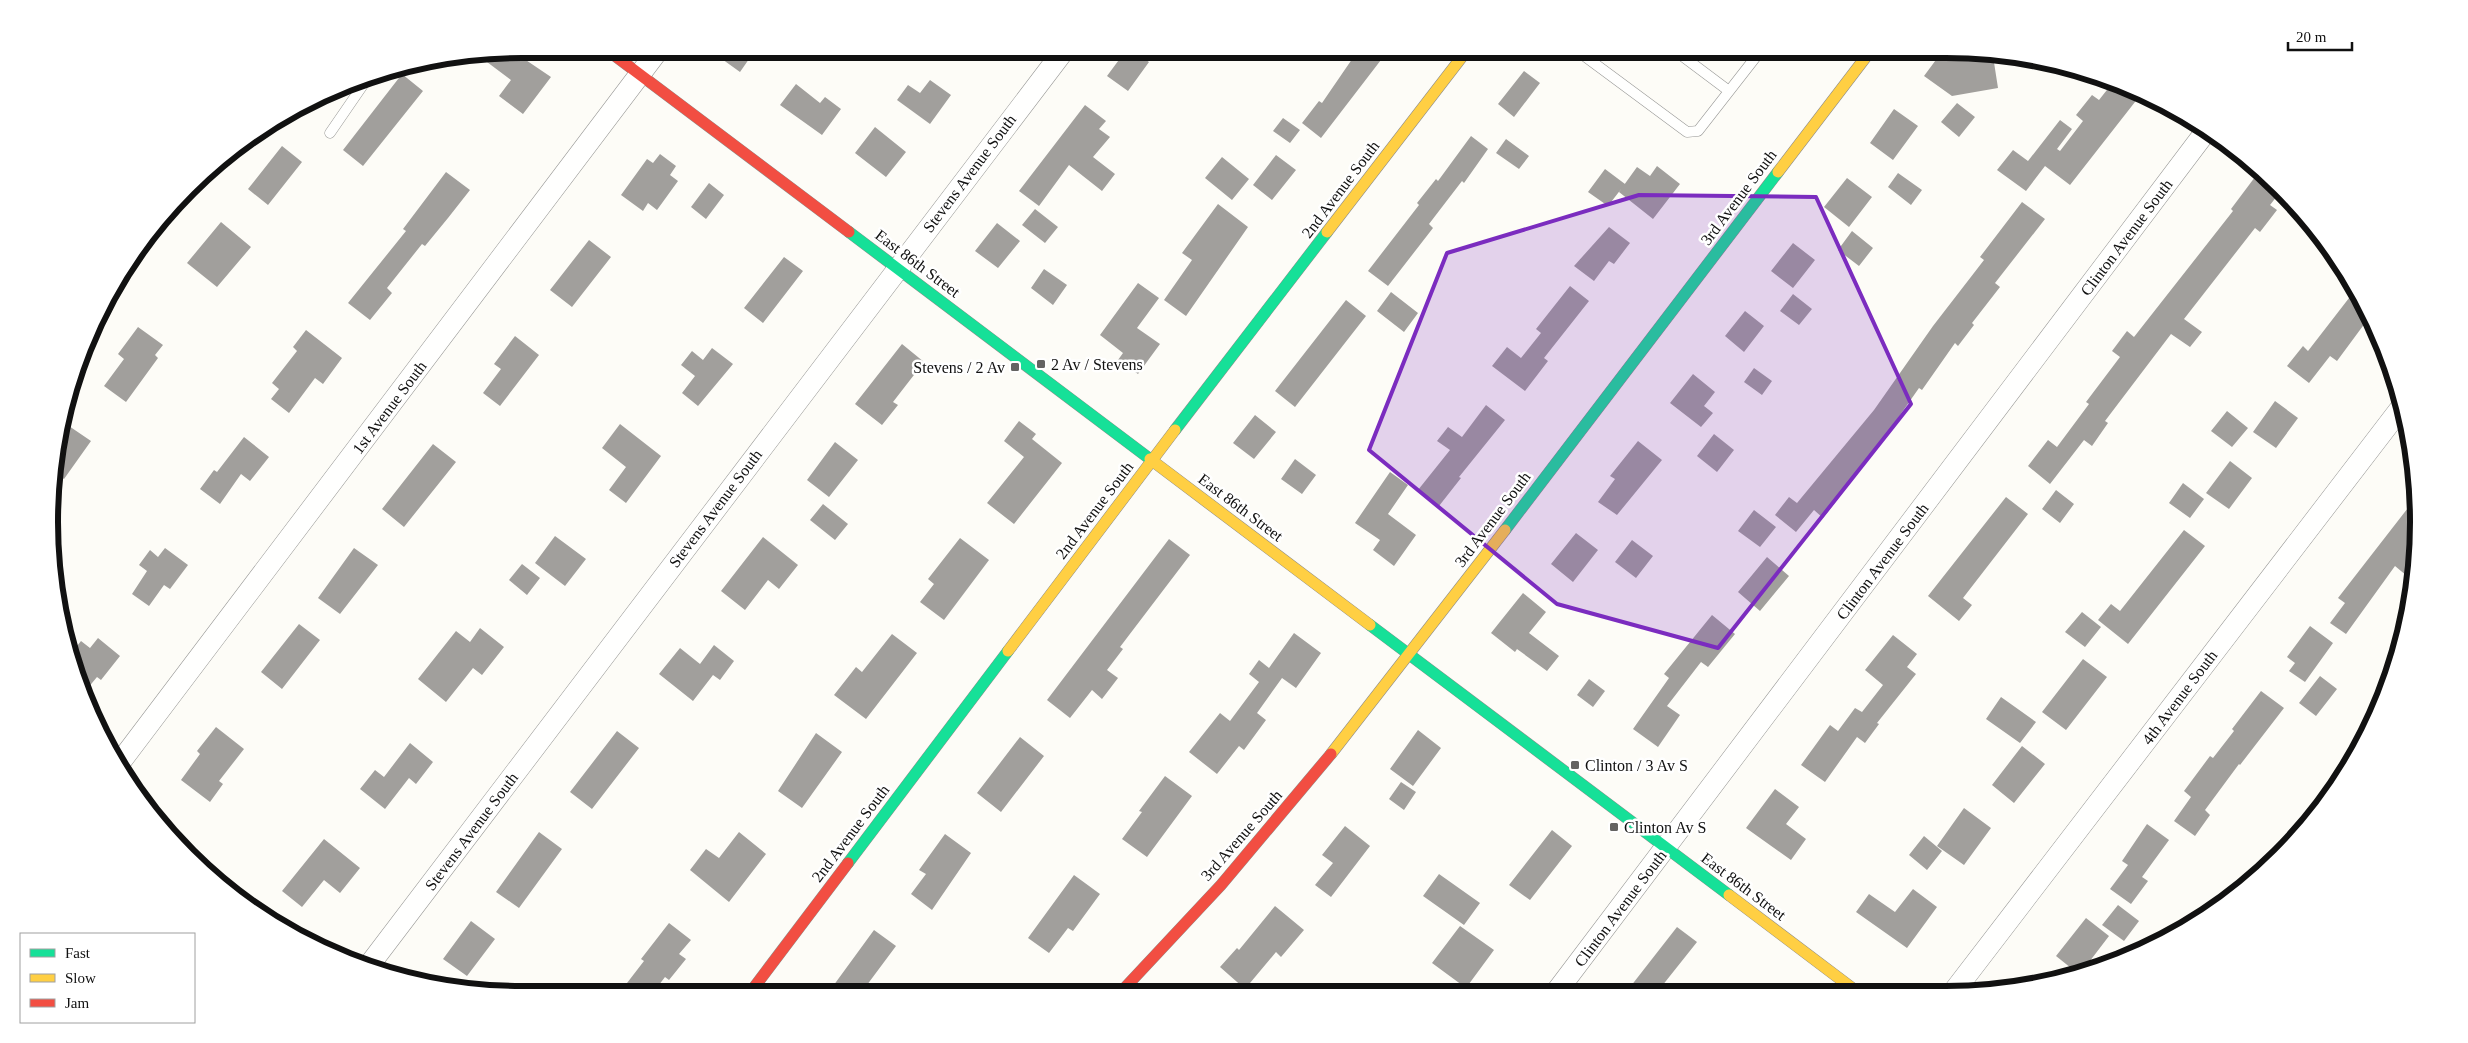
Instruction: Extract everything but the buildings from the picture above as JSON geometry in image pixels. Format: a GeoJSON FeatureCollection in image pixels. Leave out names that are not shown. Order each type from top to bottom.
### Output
{"type":"FeatureCollection","features":[{"type":"Feature","properties":{"kind":"street","name":"East 86th Street"},"geometry":{"type":"LineString","coordinates":[[618,58],[1849,986]]}},
{"type":"Feature","properties":{"kind":"street","name":"1st Avenue South"},"geometry":{"type":"LineString","coordinates":[[123,759],[652,58]]}},
{"type":"Feature","properties":{"kind":"street","name":"Stevens Avenue South"},"geometry":{"type":"LineString","coordinates":[[372,961],[1057,58]]}},
{"type":"Feature","properties":{"kind":"street","name":"2nd Avenue South"},"geometry":{"type":"LineString","coordinates":[[755,986],[1152,460],[1461,58]]}},
{"type":"Feature","properties":{"kind":"street","name":"3rd Avenue South"},"geometry":{"type":"LineString","coordinates":[[1127,986],[1221,885],[1285,810],[1409,654],[1865,58]]}},
{"type":"Feature","properties":{"kind":"street","name":"Clinton Avenue South"},"geometry":{"type":"LineString","coordinates":[[1561,986],[2203,135]]}},
{"type":"Feature","properties":{"kind":"street","name":"4th Avenue South"},"geometry":{"type":"LineString","coordinates":[[1958,986],[2398,412]]}},
{"type":"Feature","properties":{"kind":"lane"},"geometry":{"type":"LineString","coordinates":[[1587,58],[1687,132],[1698,131],[1755,58]]}},
{"type":"Feature","properties":{"kind":"lane"},"geometry":{"type":"LineString","coordinates":[[1685,58],[1730,91]]}},
{"type":"Feature","properties":{"kind":"lane"},"geometry":{"type":"LineString","coordinates":[[330,133],[362,86]]}},
{"type":"Feature","properties":{"kind":"highlighted area"},"geometry":{"type":"Polygon","coordinates":[[[1639,195],[1816,197],[1911,404],[1718,648],[1557,604],[1369,450],[1447,253],[1639,195]]]}},
{"type":"Feature","properties":{"kind":"traffic: fast"},"geometry":{"type":"LineString","coordinates":[[1505,530],[1778,172]]}},
{"type":"Feature","properties":{"kind":"traffic: fast"},"geometry":{"type":"LineString","coordinates":[[849,232],[1150,459]]}},
{"type":"Feature","properties":{"kind":"traffic: fast"},"geometry":{"type":"LineString","coordinates":[[1175,430],[1327,232]]}},
{"type":"Feature","properties":{"kind":"traffic: fast"},"geometry":{"type":"LineString","coordinates":[[1370,625],[1729,895]]}},
{"type":"Feature","properties":{"kind":"traffic: fast"},"geometry":{"type":"LineString","coordinates":[[848,863],[1008,651]]}},
{"type":"Feature","properties":{"kind":"traffic: slow"},"geometry":{"type":"LineString","coordinates":[[1327,232],[1461,58]]}},
{"type":"Feature","properties":{"kind":"traffic: slow"},"geometry":{"type":"LineString","coordinates":[[1778,172],[1865,58]]}},
{"type":"Feature","properties":{"kind":"traffic: slow"},"geometry":{"type":"LineString","coordinates":[[1008,651],[1175,430]]}},
{"type":"Feature","properties":{"kind":"traffic: slow"},"geometry":{"type":"LineString","coordinates":[[1150,459],[1370,625]]}},
{"type":"Feature","properties":{"kind":"traffic: slow"},"geometry":{"type":"LineString","coordinates":[[1331,754],[1505,530]]}},
{"type":"Feature","properties":{"kind":"traffic: slow"},"geometry":{"type":"LineString","coordinates":[[1729,895],[1849,986]]}},
{"type":"Feature","properties":{"kind":"traffic: jam"},"geometry":{"type":"LineString","coordinates":[[618,58],[849,232]]}},
{"type":"Feature","properties":{"kind":"traffic: jam"},"geometry":{"type":"LineString","coordinates":[[1127,986],[1221,885],[1331,754]]}},
{"type":"Feature","properties":{"kind":"traffic: jam"},"geometry":{"type":"LineString","coordinates":[[755,986],[848,863]]}},
{"type":"Feature","properties":{"kind":"place","name":"2 Av / Stevens"},"geometry":{"type":"Point","coordinates":[1041,364]}},
{"type":"Feature","properties":{"kind":"place","name":"Stevens / 2 Av"},"geometry":{"type":"Point","coordinates":[1015,367]}},
{"type":"Feature","properties":{"kind":"place","name":"Clinton / 3 Av S"},"geometry":{"type":"Point","coordinates":[1575,765]}},
{"type":"Feature","properties":{"kind":"place","name":"Clinton Av S"},"geometry":{"type":"Point","coordinates":[1614,827]}}]}
